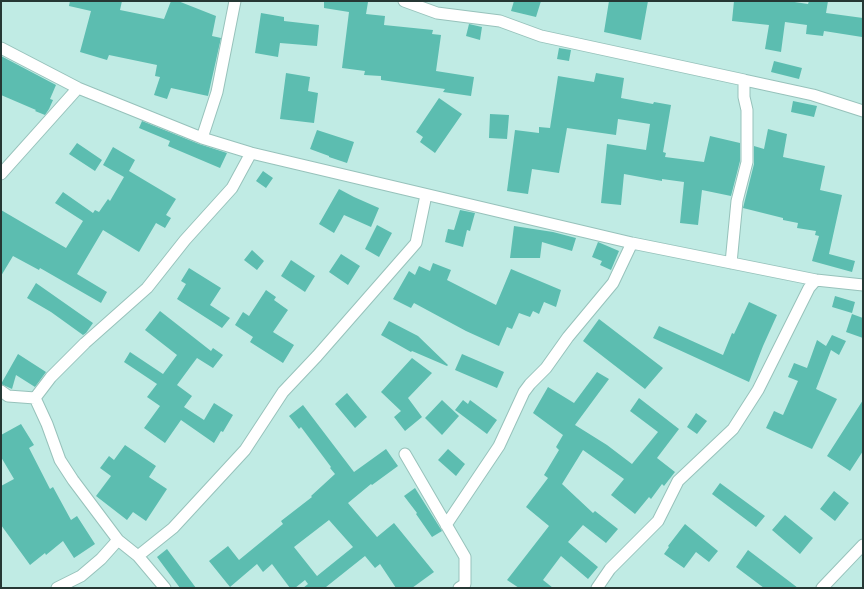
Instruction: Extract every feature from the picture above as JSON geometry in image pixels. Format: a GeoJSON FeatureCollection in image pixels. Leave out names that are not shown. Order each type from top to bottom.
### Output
{"type":"FeatureCollection","features":[{"type":"Feature","properties":{"kind":"street"},"geometry":{"type":"LineString","coordinates":[[202,138],[217,92],[235,1]]}},
{"type":"Feature","properties":{"kind":"street"},"geometry":{"type":"LineString","coordinates":[[404,1],[437,13],[500,22],[541,36],[813,95],[863,111]]}},
{"type":"Feature","properties":{"kind":"street"},"geometry":{"type":"LineString","coordinates":[[1,48],[78,88],[202,138],[251,153],[632,243],[816,280],[863,285]]}},
{"type":"Feature","properties":{"kind":"street"},"geometry":{"type":"LineString","coordinates":[[731,263],[737,201],[747,162],[747,110],[744,97],[744,80]]}},
{"type":"Feature","properties":{"kind":"street"},"geometry":{"type":"LineString","coordinates":[[1,174],[78,88]]}},
{"type":"Feature","properties":{"kind":"street"},"geometry":{"type":"LineString","coordinates":[[35,398],[51,377],[85,343],[146,288],[185,240],[232,188],[251,153]]}},
{"type":"Feature","properties":{"kind":"street"},"geometry":{"type":"LineString","coordinates":[[138,556],[173,528],[245,450],[283,392],[317,356],[416,243],[426,195]]}},
{"type":"Feature","properties":{"kind":"street"},"geometry":{"type":"LineString","coordinates":[[446,525],[499,446],[524,392],[546,368],[568,337],[612,283],[632,243]]}},
{"type":"Feature","properties":{"kind":"street"},"geometry":{"type":"LineString","coordinates":[[597,588],[610,569],[658,521],[678,481],[733,428],[758,390],[809,288],[816,280]]}},
{"type":"Feature","properties":{"kind":"street"},"geometry":{"type":"LineString","coordinates":[[3,396],[35,398]]}},
{"type":"Feature","properties":{"kind":"street"},"geometry":{"type":"LineString","coordinates":[[35,398],[47,424],[60,460],[73,480],[118,540],[138,556],[165,588]]}},
{"type":"Feature","properties":{"kind":"street"},"geometry":{"type":"LineString","coordinates":[[405,454],[465,557],[465,584],[458,588]]}},
{"type":"Feature","properties":{"kind":"street"},"geometry":{"type":"LineString","coordinates":[[57,588],[81,576],[101,559],[118,540]]}},
{"type":"Feature","properties":{"kind":"street"},"geometry":{"type":"LineString","coordinates":[[822,588],[863,544]]}},
{"type":"Feature","properties":{"kind":"building"},"geometry":{"type":"Polygon","coordinates":[[[70,1],[122,1],[120,10],[164,19],[171,1],[178,1],[216,16],[212,36],[221,38],[208,96],[171,88],[167,99],[154,95],[160,77],[155,76],[157,65],[109,55],[107,60],[80,52],[91,11],[69,6],[70,1]]]}},
{"type":"Feature","properties":{"kind":"building"},"geometry":{"type":"Polygon","coordinates":[[[324,1],[368,2],[366,14],[385,16],[384,25],[433,30],[432,34],[441,35],[436,71],[474,77],[471,96],[443,92],[445,89],[381,80],[381,76],[364,75],[365,71],[342,68],[349,12],[324,8],[324,1]]]}},
{"type":"Feature","properties":{"kind":"building"},"geometry":{"type":"Polygon","coordinates":[[[514,1],[541,1],[536,17],[511,11],[514,1]]]}},
{"type":"Feature","properties":{"kind":"building"},"geometry":{"type":"Polygon","coordinates":[[[609,1],[648,1],[641,40],[604,32],[609,1]]]}},
{"type":"Feature","properties":{"kind":"building"},"geometry":{"type":"Polygon","coordinates":[[[734,1],[788,1],[808,4],[809,1],[828,1],[826,13],[863,18],[862,37],[824,31],[823,36],[806,34],[807,25],[785,22],[781,52],[765,49],[769,25],[732,21],[734,1]]]}},
{"type":"Feature","properties":{"kind":"building"},"geometry":{"type":"Polygon","coordinates":[[[261,13],[284,17],[284,21],[319,25],[317,46],[280,43],[278,57],[255,53],[261,13]]]}},
{"type":"Feature","properties":{"kind":"building"},"geometry":{"type":"Polygon","coordinates":[[[469,24],[482,27],[480,40],[466,36],[469,24]]]}},
{"type":"Feature","properties":{"kind":"building"},"geometry":{"type":"Polygon","coordinates":[[[559,48],[571,50],[569,61],[557,59],[559,48]]]}},
{"type":"Feature","properties":{"kind":"building"},"geometry":{"type":"Polygon","coordinates":[[[1,56],[56,85],[50,99],[53,100],[45,115],[1,95],[1,56]]]}},
{"type":"Feature","properties":{"kind":"building"},"geometry":{"type":"Polygon","coordinates":[[[774,61],[802,68],[799,79],[771,72],[774,61]]]}},
{"type":"Feature","properties":{"kind":"building"},"geometry":{"type":"Polygon","coordinates":[[[286,73],[310,77],[308,91],[318,93],[314,123],[280,119],[286,73]]]}},
{"type":"Feature","properties":{"kind":"building"},"geometry":{"type":"Polygon","coordinates":[[[596,73],[624,78],[621,98],[653,104],[654,102],[671,105],[663,152],[666,153],[665,157],[704,162],[710,136],[740,143],[740,161],[731,196],[702,190],[698,225],[680,223],[684,182],[662,179],[662,181],[624,174],[621,205],[601,203],[607,144],[646,150],[650,124],[618,119],[616,135],[567,128],[559,173],[532,169],[528,194],[507,191],[515,130],[539,133],[539,127],[550,128],[558,76],[594,82],[596,73]]]}},
{"type":"Feature","properties":{"kind":"building"},"geometry":{"type":"Polygon","coordinates":[[[439,98],[462,114],[435,153],[420,142],[423,137],[416,132],[439,98]]]}},
{"type":"Feature","properties":{"kind":"building"},"geometry":{"type":"Polygon","coordinates":[[[793,101],[817,106],[814,117],[791,112],[793,101]]]}},
{"type":"Feature","properties":{"kind":"building"},"geometry":{"type":"Polygon","coordinates":[[[490,114],[509,115],[507,139],[489,138],[490,114]]]}},
{"type":"Feature","properties":{"kind":"building"},"geometry":{"type":"Polygon","coordinates":[[[142,121],[199,144],[227,153],[220,168],[168,146],[170,141],[139,128],[142,121]]]}},
{"type":"Feature","properties":{"kind":"building"},"geometry":{"type":"Polygon","coordinates":[[[768,129],[787,134],[783,157],[825,166],[820,190],[842,195],[829,254],[855,261],[852,272],[812,261],[819,236],[815,235],[816,231],[797,228],[798,223],[743,208],[754,164],[754,146],[764,149],[768,129]]]}},
{"type":"Feature","properties":{"kind":"building"},"geometry":{"type":"Polygon","coordinates":[[[317,130],[354,142],[347,163],[310,149],[317,130]]]}},
{"type":"Feature","properties":{"kind":"building"},"geometry":{"type":"Polygon","coordinates":[[[77,143],[102,160],[95,171],[69,154],[77,143]]]}},
{"type":"Feature","properties":{"kind":"building"},"geometry":{"type":"Polygon","coordinates":[[[113,147],[135,160],[129,171],[176,199],[166,215],[171,218],[165,228],[156,223],[139,252],[103,230],[77,274],[107,292],[101,303],[40,268],[39,270],[13,256],[1,276],[1,210],[66,248],[83,221],[55,203],[63,192],[93,213],[95,210],[99,212],[108,199],[110,201],[124,177],[103,165],[113,147]]]}},
{"type":"Feature","properties":{"kind":"building"},"geometry":{"type":"Polygon","coordinates":[[[263,171],[273,178],[266,188],[256,181],[263,171]]]}},
{"type":"Feature","properties":{"kind":"building"},"geometry":{"type":"Polygon","coordinates":[[[339,189],[379,208],[371,227],[344,215],[334,233],[319,224],[339,189]]]}},
{"type":"Feature","properties":{"kind":"building"},"geometry":{"type":"Polygon","coordinates":[[[460,210],[475,213],[470,231],[467,230],[463,247],[445,242],[448,229],[454,230],[460,210]]]}},
{"type":"Feature","properties":{"kind":"building"},"geometry":{"type":"Polygon","coordinates":[[[377,225],[392,233],[379,257],[365,249],[377,225]]]}},
{"type":"Feature","properties":{"kind":"building"},"geometry":{"type":"Polygon","coordinates":[[[514,226],[553,232],[576,238],[572,251],[542,242],[540,258],[510,258],[514,226]]]}},
{"type":"Feature","properties":{"kind":"building"},"geometry":{"type":"Polygon","coordinates":[[[598,242],[619,251],[611,270],[600,265],[602,261],[592,257],[598,242]]]}},
{"type":"Feature","properties":{"kind":"building"},"geometry":{"type":"Polygon","coordinates":[[[252,250],[264,261],[257,270],[244,260],[252,250]]]}},
{"type":"Feature","properties":{"kind":"building"},"geometry":{"type":"Polygon","coordinates":[[[341,254],[360,266],[348,285],[329,272],[341,254]]]}},
{"type":"Feature","properties":{"kind":"building"},"geometry":{"type":"Polygon","coordinates":[[[291,260],[315,276],[305,292],[281,276],[291,260]]]}},
{"type":"Feature","properties":{"kind":"building"},"geometry":{"type":"Polygon","coordinates":[[[433,263],[451,270],[447,280],[496,305],[511,269],[561,290],[556,307],[544,302],[539,314],[533,311],[530,317],[519,313],[512,329],[507,327],[499,346],[466,331],[414,303],[411,308],[393,299],[409,271],[415,275],[419,266],[430,271],[433,263]]]}},
{"type":"Feature","properties":{"kind":"building"},"geometry":{"type":"Polygon","coordinates":[[[189,268],[221,288],[210,305],[230,318],[222,328],[177,299],[186,284],[181,281],[189,268]]]}},
{"type":"Feature","properties":{"kind":"building"},"geometry":{"type":"Polygon","coordinates":[[[36,283],[93,323],[86,333],[83,335],[51,312],[27,298],[36,283]]]}},
{"type":"Feature","properties":{"kind":"building"},"geometry":{"type":"Polygon","coordinates":[[[266,290],[276,297],[274,300],[288,310],[273,332],[294,345],[283,363],[250,342],[253,337],[235,325],[243,312],[249,316],[266,290]]]}},
{"type":"Feature","properties":{"kind":"building"},"geometry":{"type":"Polygon","coordinates":[[[835,296],[855,302],[852,313],[832,307],[835,296]]]}},
{"type":"Feature","properties":{"kind":"building"},"geometry":{"type":"Polygon","coordinates":[[[749,302],[777,315],[749,382],[653,338],[659,326],[723,355],[732,333],[734,334],[749,302]]]}},
{"type":"Feature","properties":{"kind":"building"},"geometry":{"type":"Polygon","coordinates":[[[160,311],[211,351],[213,348],[223,355],[213,368],[197,358],[177,385],[192,396],[184,407],[204,420],[214,403],[233,415],[223,432],[221,431],[214,443],[181,420],[165,443],[144,428],[160,406],[147,397],[157,384],[124,362],[130,352],[163,374],[177,355],[145,330],[160,311]]]}},
{"type":"Feature","properties":{"kind":"building"},"geometry":{"type":"Polygon","coordinates":[[[852,314],[863,318],[863,338],[846,332],[852,314]]]}},
{"type":"Feature","properties":{"kind":"building"},"geometry":{"type":"Polygon","coordinates":[[[599,319],[663,368],[645,389],[583,341],[599,319]]]}},
{"type":"Feature","properties":{"kind":"building"},"geometry":{"type":"Polygon","coordinates":[[[389,321],[418,336],[448,365],[447,366],[412,351],[411,352],[381,335],[389,321]]]}},
{"type":"Feature","properties":{"kind":"building"},"geometry":{"type":"Polygon","coordinates":[[[832,335],[846,341],[839,355],[831,350],[816,389],[837,399],[812,449],[766,428],[774,411],[783,415],[798,381],[788,377],[794,363],[807,368],[817,340],[826,346],[832,335]]]}},
{"type":"Feature","properties":{"kind":"building"},"geometry":{"type":"Polygon","coordinates":[[[18,354],[46,372],[35,387],[16,375],[12,389],[1,384],[18,354]]]}},
{"type":"Feature","properties":{"kind":"building"},"geometry":{"type":"Polygon","coordinates":[[[462,354],[504,372],[497,388],[455,370],[462,354]]]}},
{"type":"Feature","properties":{"kind":"building"},"geometry":{"type":"Polygon","coordinates":[[[412,358],[432,373],[408,398],[422,417],[405,431],[394,417],[401,411],[381,392],[412,358]]]}},
{"type":"Feature","properties":{"kind":"building"},"geometry":{"type":"Polygon","coordinates":[[[597,372],[609,379],[575,425],[607,445],[632,464],[658,432],[630,411],[639,398],[679,429],[657,458],[675,472],[664,486],[662,484],[651,499],[649,497],[635,514],[611,495],[624,479],[583,450],[562,484],[593,513],[595,511],[618,529],[606,543],[583,525],[568,542],[598,567],[588,579],[561,556],[543,580],[553,588],[519,588],[507,580],[549,526],[526,507],[548,478],[544,475],[559,450],[556,447],[563,435],[533,413],[548,387],[574,403],[597,372]]]}},
{"type":"Feature","properties":{"kind":"building"},"geometry":{"type":"Polygon","coordinates":[[[347,393],[367,417],[355,428],[335,404],[347,393]]]}},
{"type":"Feature","properties":{"kind":"building"},"geometry":{"type":"Polygon","coordinates":[[[442,400],[459,416],[442,435],[425,418],[442,400]]]}},
{"type":"Feature","properties":{"kind":"building"},"geometry":{"type":"Polygon","coordinates":[[[463,400],[468,404],[470,400],[497,420],[487,434],[455,410],[463,400]]]}},
{"type":"Feature","properties":{"kind":"building"},"geometry":{"type":"Polygon","coordinates":[[[863,400],[863,451],[850,471],[827,456],[863,400]]]}},
{"type":"Feature","properties":{"kind":"building"},"geometry":{"type":"Polygon","coordinates":[[[303,405],[354,472],[386,449],[398,466],[372,485],[371,484],[348,503],[377,537],[394,523],[434,572],[412,588],[396,588],[380,564],[375,568],[365,556],[326,587],[327,588],[303,588],[308,584],[305,580],[295,588],[290,588],[272,564],[263,572],[257,564],[230,587],[209,561],[228,546],[239,560],[283,524],[281,521],[312,497],[311,496],[335,474],[301,427],[299,429],[289,416],[303,405]],[[329,520],[294,547],[317,576],[353,547],[329,520]]]}},
{"type":"Feature","properties":{"kind":"building"},"geometry":{"type":"Polygon","coordinates":[[[696,413],[707,421],[697,434],[687,427],[696,413]]]}},
{"type":"Feature","properties":{"kind":"building"},"geometry":{"type":"Polygon","coordinates":[[[21,424],[34,445],[29,448],[50,489],[53,487],[71,520],[77,516],[95,544],[74,558],[63,541],[46,555],[45,553],[30,565],[1,525],[1,486],[14,479],[1,457],[1,435],[21,424]]]}},
{"type":"Feature","properties":{"kind":"building"},"geometry":{"type":"Polygon","coordinates":[[[125,445],[156,466],[149,477],[167,489],[146,521],[133,512],[127,520],[96,496],[111,476],[100,468],[109,456],[114,460],[125,445]]]}},
{"type":"Feature","properties":{"kind":"building"},"geometry":{"type":"Polygon","coordinates":[[[448,449],[465,464],[456,476],[438,460],[448,449]]]}},
{"type":"Feature","properties":{"kind":"building"},"geometry":{"type":"Polygon","coordinates":[[[720,483],[765,516],[756,527],[712,494],[720,483]]]}},
{"type":"Feature","properties":{"kind":"building"},"geometry":{"type":"Polygon","coordinates":[[[415,488],[442,531],[432,537],[404,496],[415,488]]]}},
{"type":"Feature","properties":{"kind":"building"},"geometry":{"type":"Polygon","coordinates":[[[834,491],[849,503],[835,521],[820,509],[834,491]]]}},
{"type":"Feature","properties":{"kind":"building"},"geometry":{"type":"Polygon","coordinates":[[[785,515],[813,538],[800,554],[772,530],[785,515]]]}},
{"type":"Feature","properties":{"kind":"building"},"geometry":{"type":"Polygon","coordinates":[[[685,524],[718,551],[709,562],[696,552],[684,568],[664,554],[669,547],[668,546],[685,524]]]}},
{"type":"Feature","properties":{"kind":"building"},"geometry":{"type":"Polygon","coordinates":[[[167,549],[196,588],[180,588],[157,557],[167,549]]]}},
{"type":"Feature","properties":{"kind":"building"},"geometry":{"type":"Polygon","coordinates":[[[748,550],[798,588],[764,588],[736,567],[748,550]]]}}]}
